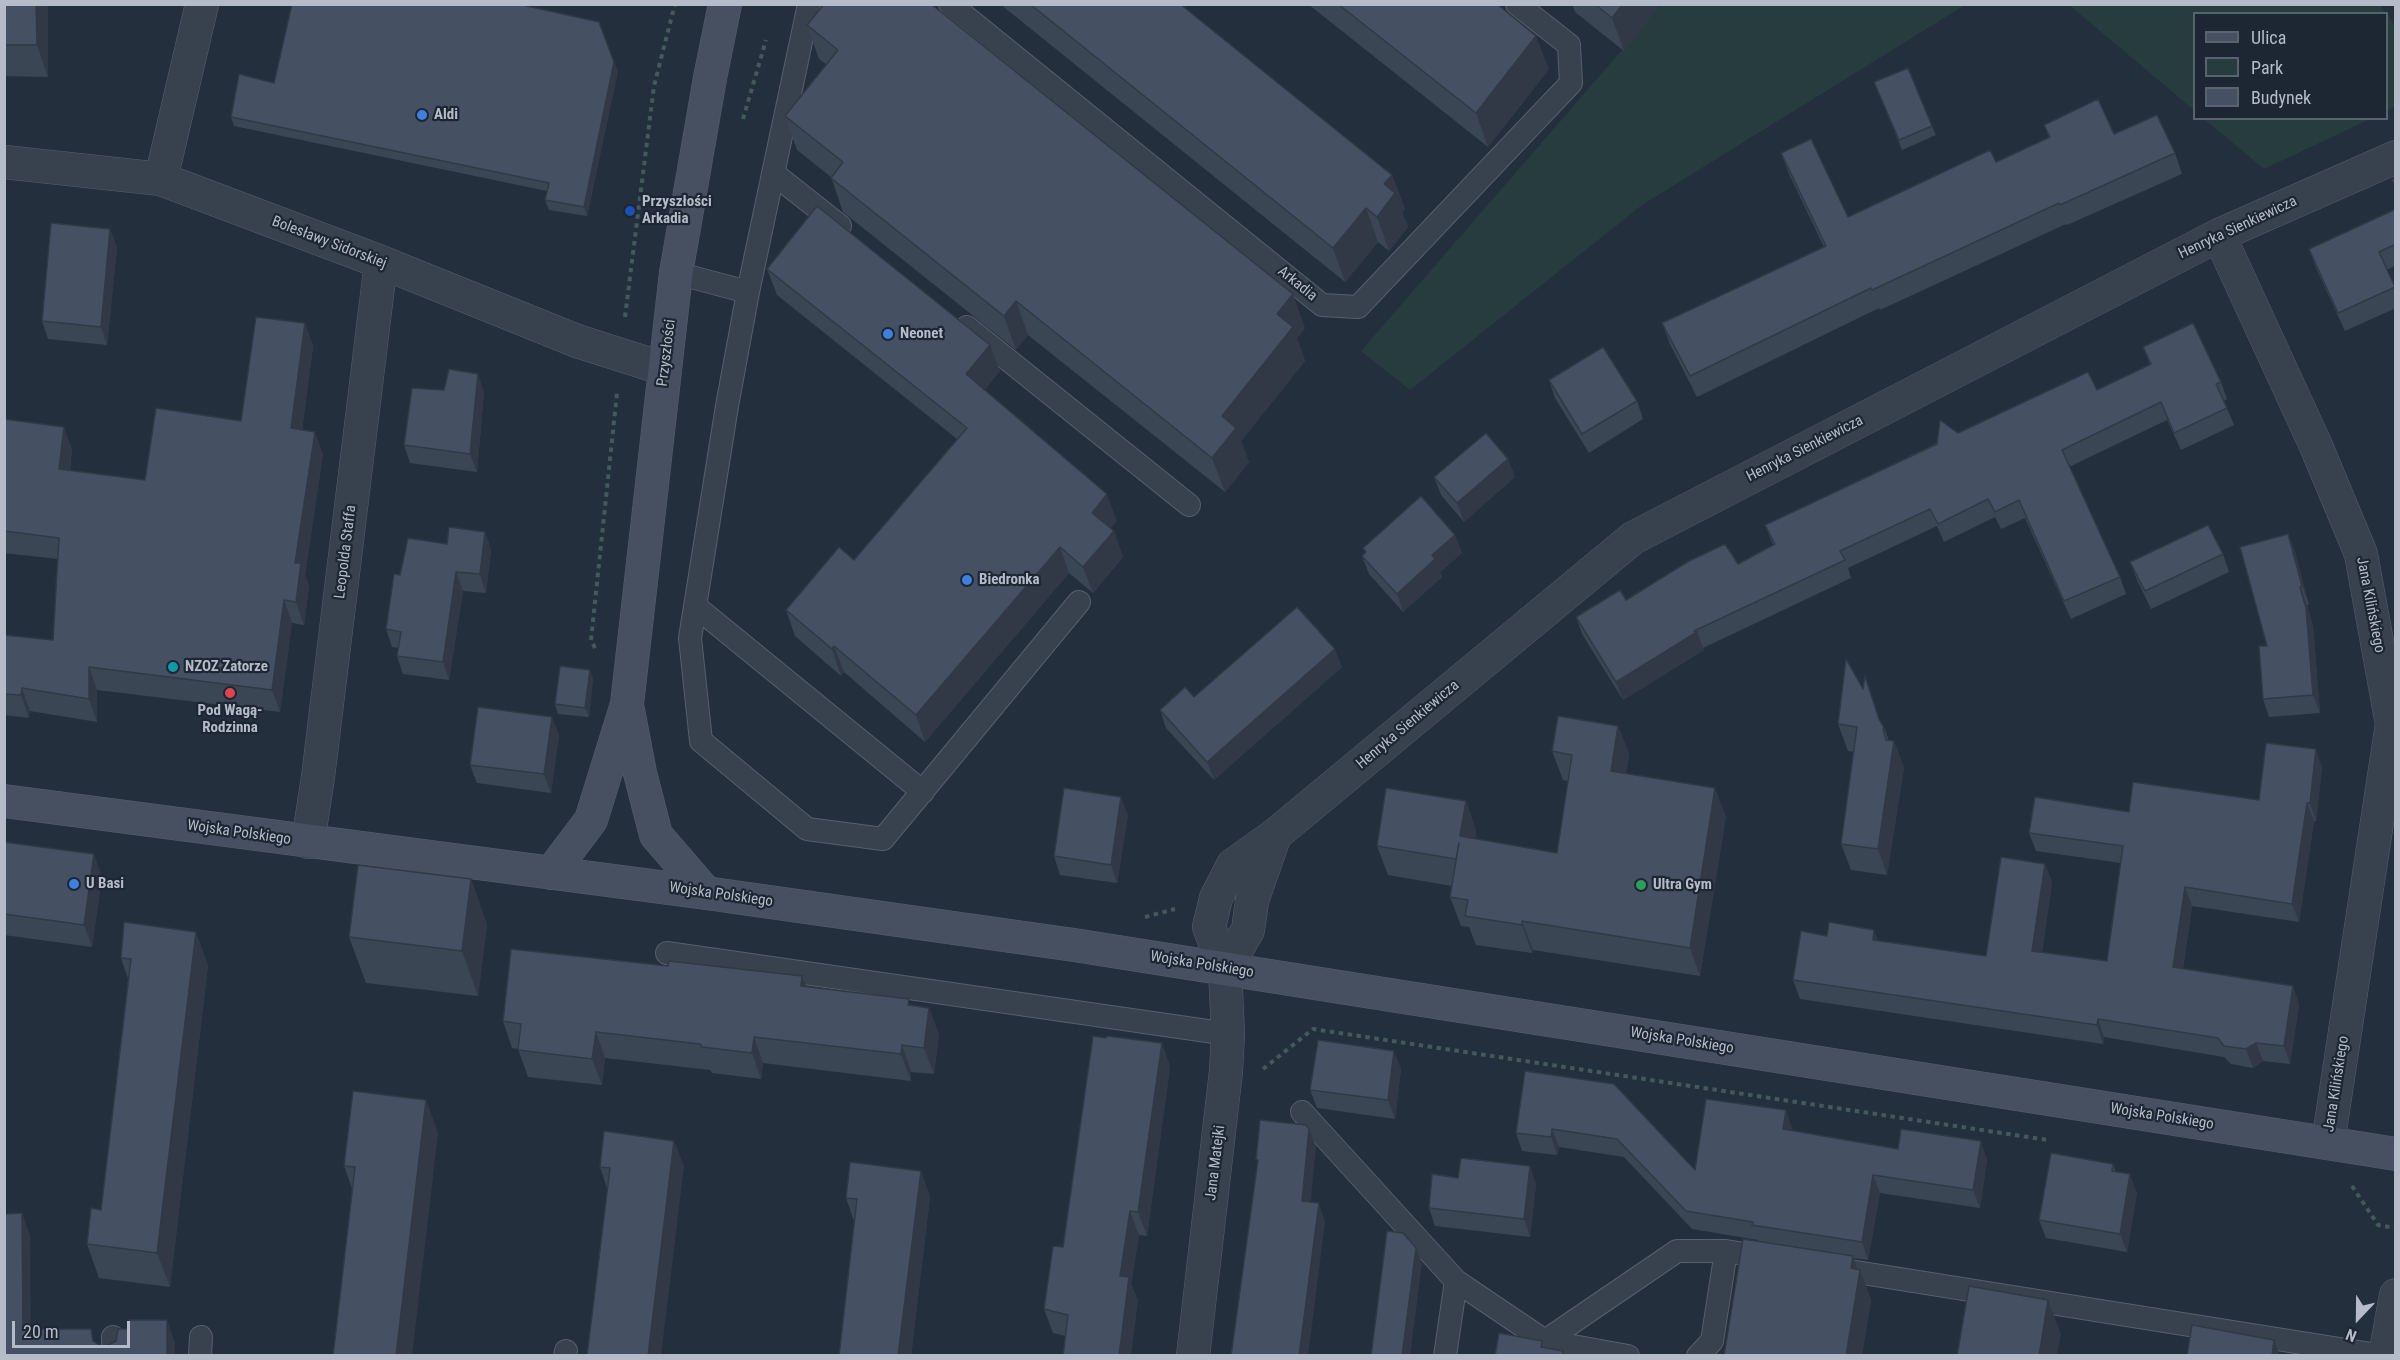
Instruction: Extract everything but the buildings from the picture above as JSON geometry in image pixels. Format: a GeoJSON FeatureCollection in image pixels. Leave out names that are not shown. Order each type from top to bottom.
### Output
{"type":"FeatureCollection","features":[{"type":"Feature","properties":{"kind":"street"},"geometry":{"type":"LineString","coordinates":[[162,179],[202,4]]}},
{"type":"Feature","properties":{"kind":"street","name":"Przyszłości"},"geometry":{"type":"LineString","coordinates":[[551,873],[591,820],[627,704],[676,273],[725,4]]}},
{"type":"Feature","properties":{"kind":"street","name":"Henryka Sienkiewicza"},"geometry":{"type":"LineString","coordinates":[[1226,969],[1209,927],[1216,898],[1233,865],[1275,835],[1633,538],[2219,235],[2396,157]]}},
{"type":"Feature","properties":{"kind":"street","name":"Bolesławy Sidorskiej"},"geometry":{"type":"LineString","coordinates":[[4,162],[162,179],[381,262],[577,341],[665,369]]}},
{"type":"Feature","properties":{"kind":"street","name":"Jana Kilińskiego"},"geometry":{"type":"LineString","coordinates":[[2219,235],[2316,446],[2361,554],[2394,725],[2328,1143]]}},
{"type":"Feature","properties":{"kind":"street","name":"Leopolda Staffa"},"geometry":{"type":"LineString","coordinates":[[308,842],[318,777],[381,262]]}},
{"type":"Feature","properties":{"kind":"street","name":"Przyszłości"},"geometry":{"type":"LineString","coordinates":[[627,704],[640,773],[657,835],[706,893]]}},
{"type":"Feature","properties":{"kind":"street","name":"Wojska Polskiego"},"geometry":{"type":"LineString","coordinates":[[4,801],[706,893],[1074,945],[2396,1154]]}},
{"type":"Feature","properties":{"kind":"street"},"geometry":{"type":"LineString","coordinates":[[1226,969],[1248,930],[1252,902],[1275,835]]}},
{"type":"Feature","properties":{"kind":"street","name":"Jana Matejki"},"geometry":{"type":"LineString","coordinates":[[1193,1356],[1226,1071],[1228,1034],[1226,969]]}},
{"type":"Feature","properties":{"kind":"street"},"geometry":{"type":"LineString","coordinates":[[2385,1356],[2396,1295]]}},
{"type":"Feature","properties":{"kind":"lane"},"geometry":{"type":"LineString","coordinates":[[809,4],[748,292],[727,406],[690,638],[701,741],[807,829],[883,839],[1079,602]]}},
{"type":"Feature","properties":{"kind":"lane","name":"Arkadia"},"geometry":{"type":"LineString","coordinates":[[950,4],[1322,305],[1358,307],[1572,83],[1569,45],[1517,4]]}},
{"type":"Feature","properties":{"kind":"lane"},"geometry":{"type":"LineString","coordinates":[[773,173],[856,239]]}},
{"type":"Feature","properties":{"kind":"lane"},"geometry":{"type":"LineString","coordinates":[[676,273],[748,292]]}},
{"type":"Feature","properties":{"kind":"lane"},"geometry":{"type":"LineString","coordinates":[[949,313],[1189,505]]}},
{"type":"Feature","properties":{"kind":"lane"},"geometry":{"type":"LineString","coordinates":[[695,606],[923,792]]}},
{"type":"Feature","properties":{"kind":"lane"},"geometry":{"type":"LineString","coordinates":[[667,953],[1228,1034]]}},
{"type":"Feature","properties":{"kind":"lane"},"geometry":{"type":"LineString","coordinates":[[1302,1112],[1456,1281],[1545,1341],[1628,1356]]}},
{"type":"Feature","properties":{"kind":"lane"},"geometry":{"type":"LineString","coordinates":[[1545,1341],[1677,1251],[1726,1251],[1785,1260]]}},
{"type":"Feature","properties":{"kind":"lane"},"geometry":{"type":"LineString","coordinates":[[1698,1356],[1713,1341],[1726,1251]]}},
{"type":"Feature","properties":{"kind":"lane"},"geometry":{"type":"LineString","coordinates":[[1808,1264],[2385,1356]]}},
{"type":"Feature","properties":{"kind":"lane"},"geometry":{"type":"LineString","coordinates":[[1445,1356],[1456,1281]]}},
{"type":"Feature","properties":{"kind":"path"},"geometry":{"type":"LineString","coordinates":[[742,123],[767,37]]}},
{"type":"Feature","properties":{"kind":"path"},"geometry":{"type":"LineString","coordinates":[[1142,917],[1216,898]]}},
{"type":"Feature","properties":{"kind":"path"},"geometry":{"type":"LineString","coordinates":[[2389,1227],[2396,1228]]}},
{"type":"Feature","properties":{"kind":"green space"},"geometry":{"type":"Polygon","coordinates":[[[2380,4],[2385,12],[2193,12],[2193,109],[2069,5],[2380,4]]]}},
{"type":"Feature","properties":{"kind":"green space"},"geometry":{"type":"Polygon","coordinates":[[[1661,5],[1965,5],[1642,205],[1410,390],[1361,351],[1661,5]]]}},
{"type":"Feature","properties":{"kind":"green space"},"geometry":{"type":"Polygon","coordinates":[[[2388,16],[2396,28],[2395,106],[2388,110],[2388,16]]]}},
{"type":"Feature","properties":{"kind":"green space"},"geometry":{"type":"Polygon","coordinates":[[[2205,120],[2368,120],[2264,169],[2205,120]]]}},
{"type":"Feature","properties":{"kind":"place","name":"Aldi"},"geometry":{"type":"Point","coordinates":[422,115]}},
{"type":"Feature","properties":{"kind":"place","name":"Przyszłości Arkadia"},"geometry":{"type":"Point","coordinates":[630,211]}},
{"type":"Feature","properties":{"kind":"place","name":"Neonet"},"geometry":{"type":"Point","coordinates":[888,334]}},
{"type":"Feature","properties":{"kind":"place","name":"Biedronka"},"geometry":{"type":"Point","coordinates":[967,580]}},
{"type":"Feature","properties":{"kind":"place","name":"NZOZ Zatorze"},"geometry":{"type":"Point","coordinates":[173,667]}},
{"type":"Feature","properties":{"kind":"place","name":"Pod Wagą- Rodzinna"},"geometry":{"type":"Point","coordinates":[230,693]}},
{"type":"Feature","properties":{"kind":"place","name":"U Basi"},"geometry":{"type":"Point","coordinates":[74,884]}},
{"type":"Feature","properties":{"kind":"place","name":"Ultra Gym"},"geometry":{"type":"Point","coordinates":[1641,885]}}]}
